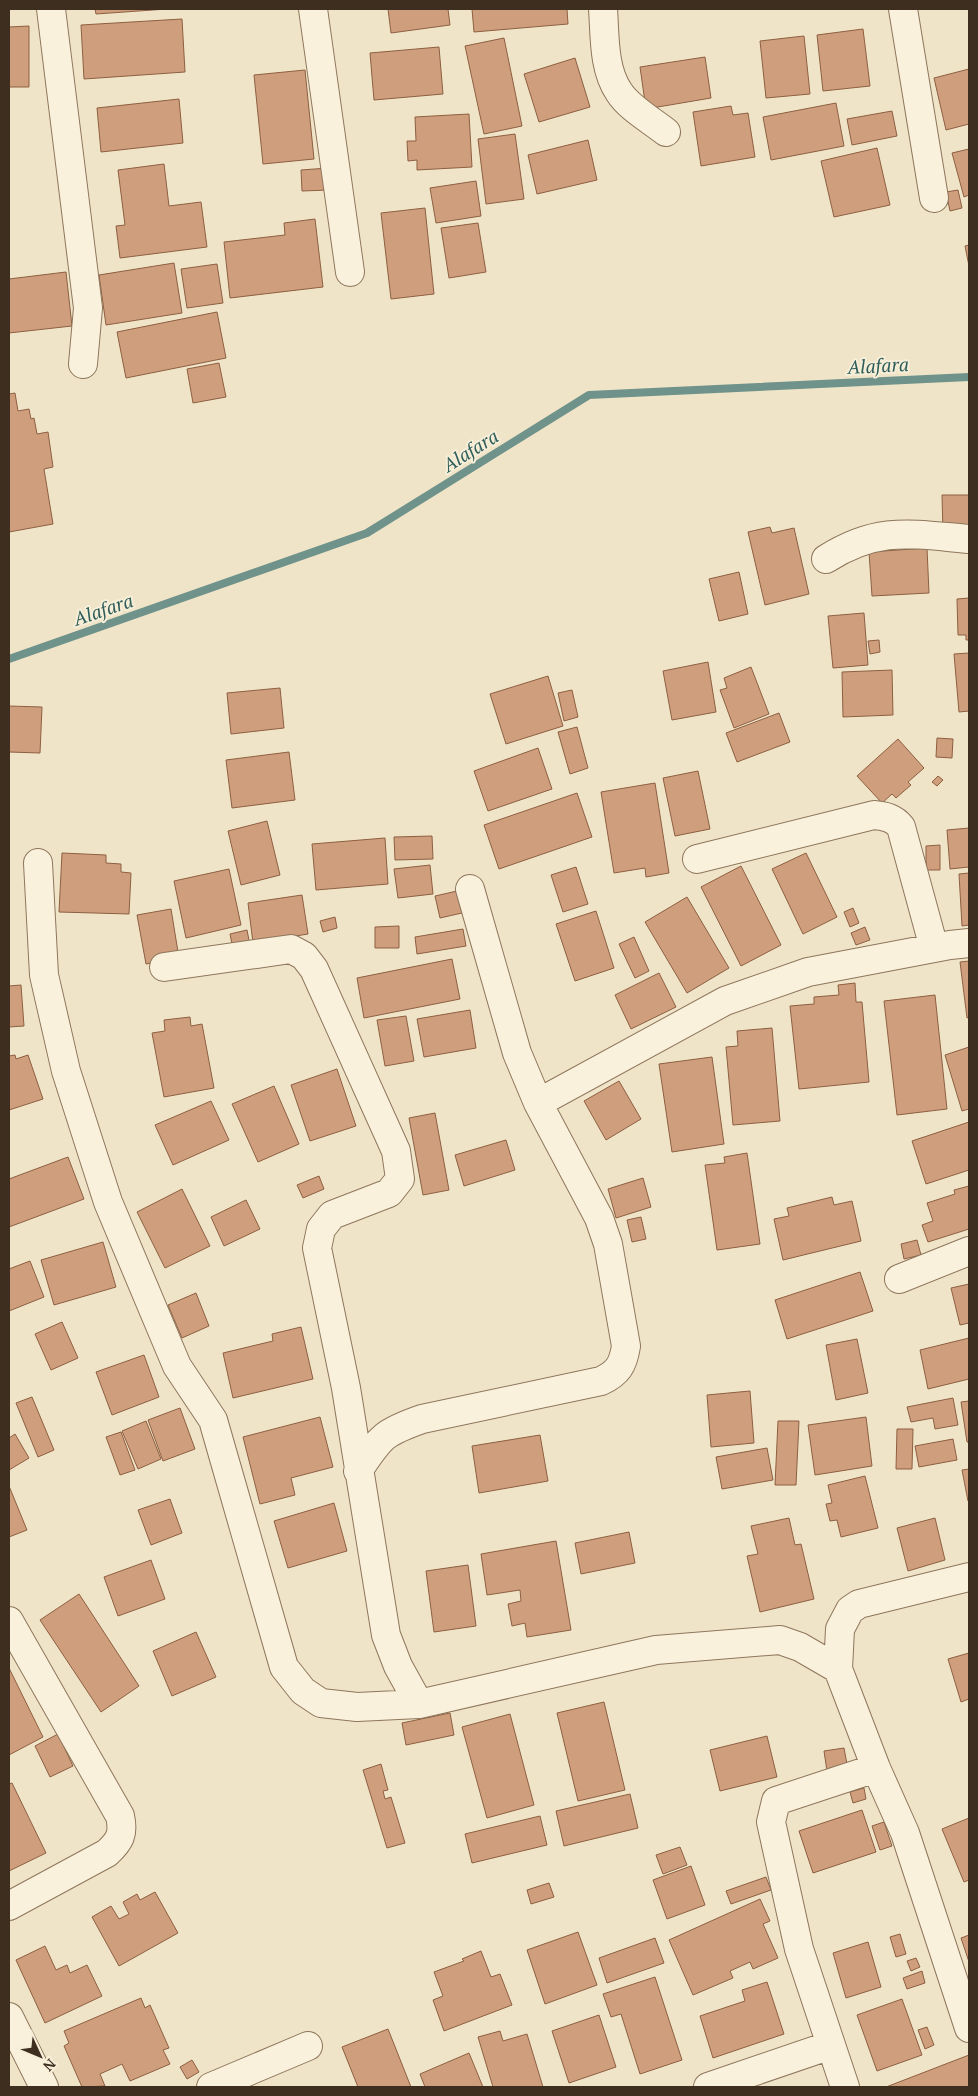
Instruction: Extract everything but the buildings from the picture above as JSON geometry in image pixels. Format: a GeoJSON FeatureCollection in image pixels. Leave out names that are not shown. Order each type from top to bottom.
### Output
{"type":"FeatureCollection","features":[{"type":"Feature","properties":{"kind":"street"},"geometry":{"type":"LineString","coordinates":[[51,9],[88,308],[83,364]]}},
{"type":"Feature","properties":{"kind":"street"},"geometry":{"type":"LineString","coordinates":[[313,9],[350,272]]}},
{"type":"Feature","properties":{"kind":"street"},"geometry":{"type":"LineString","coordinates":[[603,9],[608,59],[618,91],[625,100],[666,132]]}},
{"type":"Feature","properties":{"kind":"street"},"geometry":{"type":"LineString","coordinates":[[903,9],[934,198]]}},
{"type":"Feature","properties":{"kind":"street"},"geometry":{"type":"LineString","coordinates":[[826,559],[869,537],[902,534],[969,539]]}},
{"type":"Feature","properties":{"kind":"street"},"geometry":{"type":"LineString","coordinates":[[697,859],[874,815],[884,816],[897,821],[901,827],[934,948]]}},
{"type":"Feature","properties":{"kind":"street"},"geometry":{"type":"LineString","coordinates":[[38,863],[44,975],[66,1071],[116,1220],[177,1366],[213,1420],[284,1667],[303,1691],[321,1703],[357,1708],[419,1704],[666,1649],[780,1640],[800,1647],[838,1669]]}},
{"type":"Feature","properties":{"kind":"street"},"geometry":{"type":"LineString","coordinates":[[358,1471],[380,1439],[396,1428],[422,1419],[601,1381],[614,1375],[623,1363],[626,1346],[608,1244],[599,1218],[538,1103],[517,1054],[470,889]]}},
{"type":"Feature","properties":{"kind":"street"},"geometry":{"type":"LineString","coordinates":[[538,1103],[725,1001],[808,972],[934,948],[969,944]]}},
{"type":"Feature","properties":{"kind":"street"},"geometry":{"type":"LineString","coordinates":[[164,967],[291,949],[304,956],[314,969],[396,1151],[400,1179],[396,1186],[389,1193],[332,1215],[321,1229],[317,1248],[346,1388],[386,1635],[398,1666],[419,1704]]}},
{"type":"Feature","properties":{"kind":"street"},"geometry":{"type":"LineString","coordinates":[[899,1279],[969,1251]]}},
{"type":"Feature","properties":{"kind":"street"},"geometry":{"type":"LineString","coordinates":[[969,1577],[859,1604],[850,1610],[840,1629],[838,1669],[876,1768],[904,1833],[969,2028]]}},
{"type":"Feature","properties":{"kind":"street"},"geometry":{"type":"LineString","coordinates":[[9,1621],[120,1816],[123,1831],[118,1843],[107,1853],[9,1906]]}},
{"type":"Feature","properties":{"kind":"street"},"geometry":{"type":"LineString","coordinates":[[845,2087],[799,1949],[771,1822],[776,1801],[876,1768]]}},
{"type":"Feature","properties":{"kind":"street"},"geometry":{"type":"LineString","coordinates":[[9,2017],[44,2087]]}},
{"type":"Feature","properties":{"kind":"street"},"geometry":{"type":"LineString","coordinates":[[708,2087],[831,2045]]}},
{"type":"Feature","properties":{"kind":"street"},"geometry":{"type":"LineString","coordinates":[[210,2087],[308,2046]]}},
{"type":"Feature","properties":{"kind":"waterway","name":"Alafara"},"geometry":{"type":"LineString","coordinates":[[9,659],[367,533],[589,395],[969,377]]}}]}
